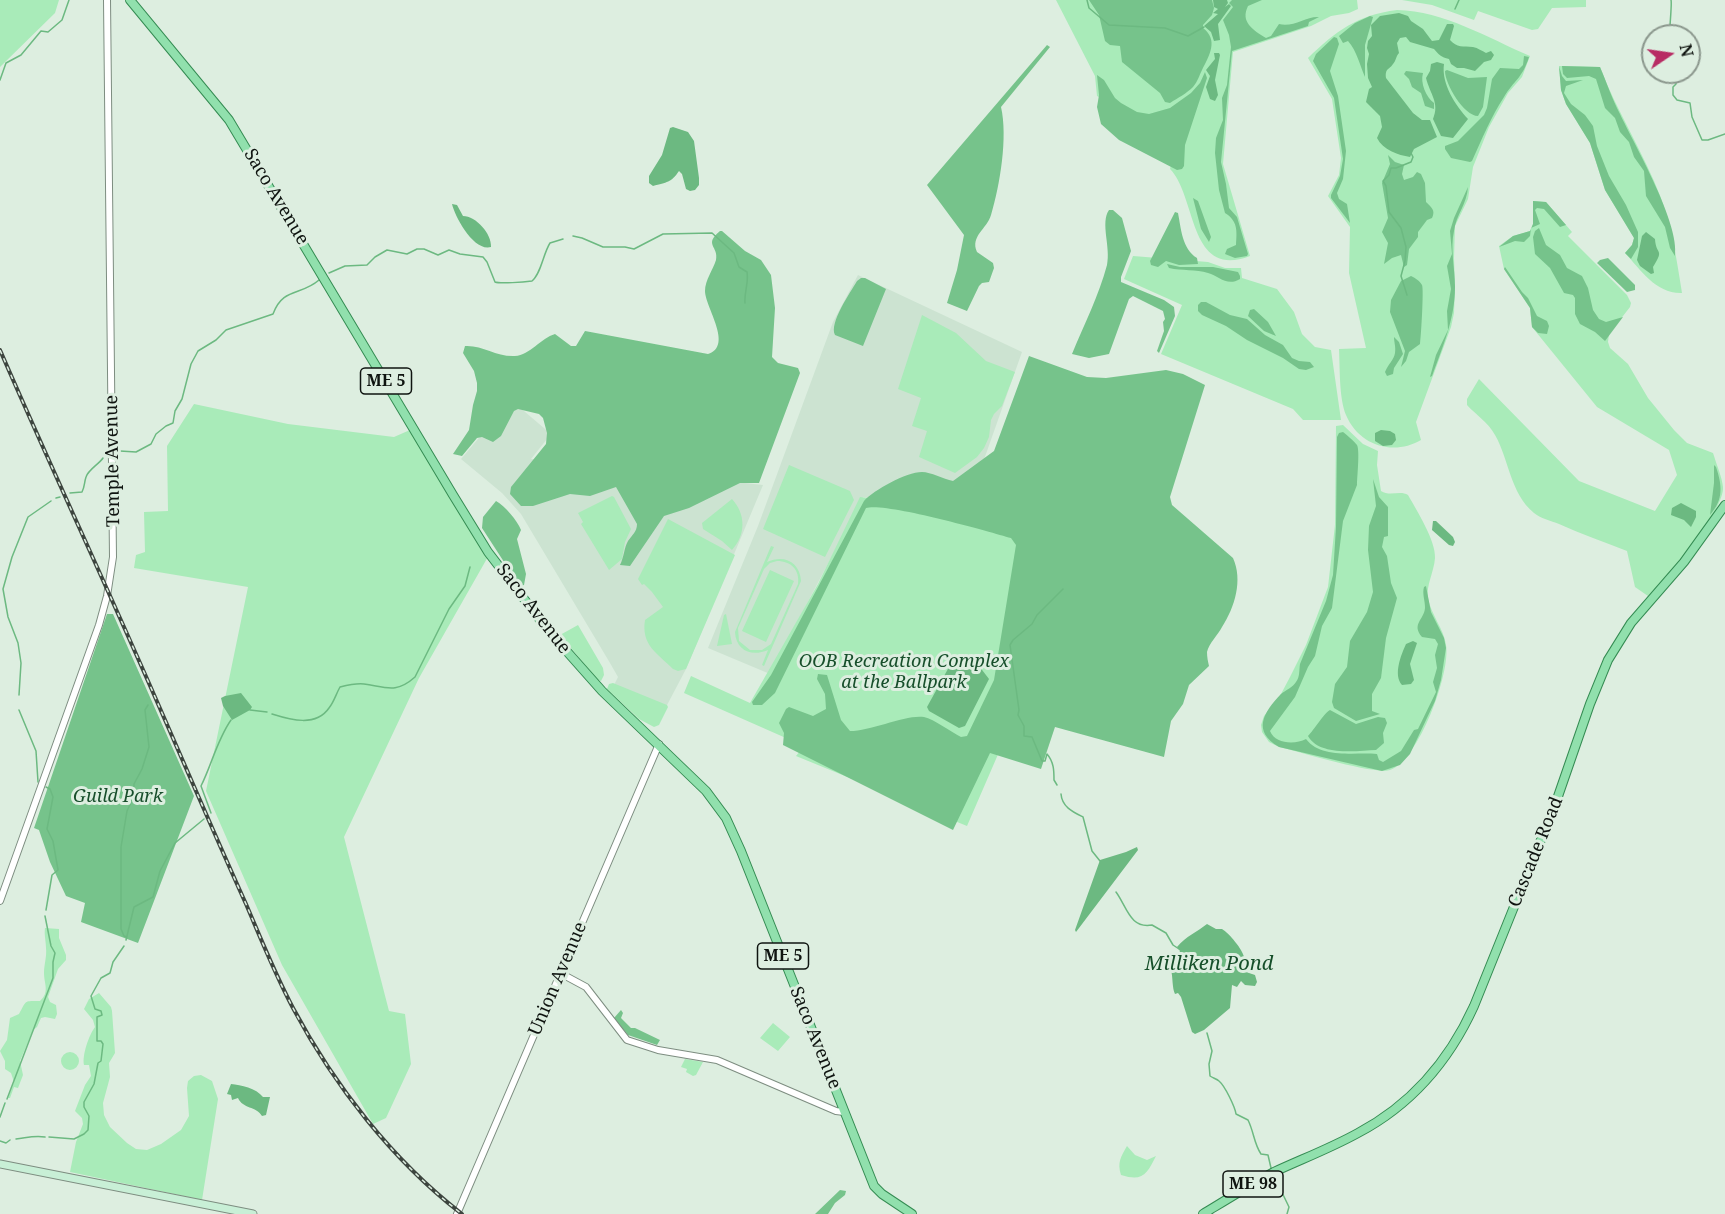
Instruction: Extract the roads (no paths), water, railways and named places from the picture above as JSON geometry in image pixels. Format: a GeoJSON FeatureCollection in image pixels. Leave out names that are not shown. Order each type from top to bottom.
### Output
{"type":"FeatureCollection","features":[{"type":"Feature","properties":{"kind":"main road","name":"Saco Avenue"},"geometry":{"type":"LineString","coordinates":[[129,1],[230,120],[453,495],[495,561],[547,629],[582,669],[706,791],[728,821],[876,1188],[912,1214]]}},
{"type":"Feature","properties":{"kind":"main road","name":"Cascade Road"},"geometry":{"type":"LineString","coordinates":[[1203,1214],[1261,1179],[1355,1135],[1394,1111],[1429,1078],[1454,1045],[1474,1006],[1556,805],[1598,682],[1608,660],[1625,632],[1684,562],[1725,505]]}},
{"type":"Feature","properties":{"kind":"main road"},"geometry":{"type":"LineString","coordinates":[[0,1164],[253,1214]]}},
{"type":"Feature","properties":{"kind":"street","name":"Temple Avenue"},"geometry":{"type":"LineString","coordinates":[[0,901],[99,625],[112,565],[114,527],[108,1]]}},
{"type":"Feature","properties":{"kind":"street","name":"Union Avenue"},"geometry":{"type":"LineString","coordinates":[[457,1214],[659,744]]}},
{"type":"Feature","properties":{"kind":"street"},"geometry":{"type":"LineString","coordinates":[[560,973],[586,987],[627,1040],[658,1050],[717,1060],[836,1111],[844,1112]]}},
{"type":"Feature","properties":{"kind":"water"},"geometry":{"type":"Polygon","coordinates":[[[1213,0],[1227,0],[1225,7],[1229,4],[1231,6],[1218,24],[1220,40],[1214,41],[1211,32],[1204,26],[1218,14],[1213,13],[1218,9],[1214,7],[1213,0]]]}},
{"type":"Feature","properties":{"kind":"water"},"geometry":{"type":"Polygon","coordinates":[[[1399,13],[1408,16],[1411,21],[1423,29],[1432,41],[1439,40],[1447,24],[1453,24],[1450,40],[1453,43],[1475,47],[1486,53],[1491,51],[1494,55],[1491,60],[1484,62],[1475,71],[1457,68],[1451,64],[1449,59],[1440,56],[1434,49],[1410,42],[1406,37],[1400,38],[1397,43],[1399,53],[1387,71],[1386,78],[1413,113],[1422,120],[1430,120],[1437,137],[1414,149],[1410,157],[1383,146],[1377,138],[1382,127],[1380,116],[1366,102],[1369,89],[1372,87],[1368,78],[1367,64],[1368,41],[1372,36],[1371,25],[1380,16],[1399,13]]]}},
{"type":"Feature","properties":{"kind":"water"},"geometry":{"type":"Polygon","coordinates":[[[1214,53],[1220,55],[1215,80],[1218,95],[1215,101],[1210,99],[1206,87],[1210,76],[1206,70],[1215,59],[1214,53]]]}},
{"type":"Feature","properties":{"kind":"water"},"geometry":{"type":"Polygon","coordinates":[[[1437,62],[1444,64],[1447,87],[1454,101],[1468,119],[1453,138],[1441,136],[1433,119],[1435,103],[1426,78],[1431,64],[1437,62]]]}},
{"type":"Feature","properties":{"kind":"water"},"geometry":{"type":"Polygon","coordinates":[[[670,128],[688,132],[694,141],[699,178],[699,185],[695,190],[686,189],[679,171],[668,182],[653,186],[649,183],[649,176],[662,155],[670,128]]]}},
{"type":"Feature","properties":{"kind":"water"},"geometry":{"type":"Polygon","coordinates":[[[452,204],[457,205],[463,216],[478,222],[486,231],[491,247],[485,247],[472,239],[461,225],[452,204]]]}},
{"type":"Feature","properties":{"kind":"water"},"geometry":{"type":"Polygon","coordinates":[[[1646,232],[1655,239],[1659,254],[1653,267],[1654,273],[1651,274],[1640,266],[1637,260],[1642,236],[1646,232]]]}},
{"type":"Feature","properties":{"kind":"water"},"geometry":{"type":"Polygon","coordinates":[[[1381,430],[1395,434],[1396,440],[1392,445],[1383,446],[1375,441],[1375,433],[1381,430]]]}},
{"type":"Feature","properties":{"kind":"water"},"geometry":{"type":"Polygon","coordinates":[[[1681,503],[1696,511],[1691,527],[1684,520],[1671,515],[1672,508],[1681,503]]]}},
{"type":"Feature","properties":{"kind":"water"},"geometry":{"type":"Polygon","coordinates":[[[1433,521],[1436,521],[1453,537],[1455,542],[1453,546],[1432,530],[1433,521]]]}},
{"type":"Feature","properties":{"kind":"water"},"geometry":{"type":"Polygon","coordinates":[[[1413,641],[1417,643],[1410,664],[1414,680],[1411,684],[1402,685],[1398,676],[1400,659],[1406,644],[1413,641]]]}},
{"type":"Feature","properties":{"kind":"water"},"geometry":{"type":"Polygon","coordinates":[[[968,655],[989,679],[965,726],[959,728],[929,711],[927,707],[949,667],[968,655]]]}},
{"type":"Feature","properties":{"kind":"water"},"geometry":{"type":"Polygon","coordinates":[[[241,693],[252,707],[232,720],[221,698],[241,693]]]}},
{"type":"Feature","properties":{"kind":"water"},"geometry":{"type":"Polygon","coordinates":[[[1137,847],[1138,850],[1076,932],[1100,860],[1137,847]]]}},
{"type":"Feature","properties":{"kind":"water","name":"Milliken Pond"},"geometry":{"type":"Polygon","coordinates":[[[1207,924],[1216,929],[1222,929],[1232,938],[1243,954],[1246,972],[1255,975],[1257,982],[1255,986],[1245,985],[1241,981],[1237,987],[1232,985],[1230,1008],[1204,1030],[1195,1034],[1192,1032],[1181,997],[1174,992],[1171,970],[1180,951],[1177,947],[1180,943],[1207,924]]]}},
{"type":"Feature","properties":{"kind":"water"},"geometry":{"type":"Polygon","coordinates":[[[231,1084],[252,1089],[263,1097],[270,1097],[266,1115],[262,1116],[240,1102],[238,1098],[232,1100],[231,1095],[227,1094],[231,1084]]]}},
{"type":"Feature","properties":{"kind":"waterway"},"geometry":{"type":"LineString","coordinates":[[0,80],[6,63],[21,55],[41,31],[48,32],[62,20],[69,0]]}},
{"type":"Feature","properties":{"kind":"waterway"},"geometry":{"type":"LineString","coordinates":[[1087,0],[1089,8],[1109,25],[1165,28],[1188,36],[1204,27]]}},
{"type":"Feature","properties":{"kind":"waterway"},"geometry":{"type":"LineString","coordinates":[[1455,9],[1459,0]]}},
{"type":"Feature","properties":{"kind":"waterway"},"geometry":{"type":"LineString","coordinates":[[1670,24],[1671,0]]}},
{"type":"Feature","properties":{"kind":"waterway"},"geometry":{"type":"LineString","coordinates":[[1676,84],[1673,87],[1673,95],[1677,100],[1690,103],[1692,117],[1702,140],[1725,134]]}},
{"type":"Feature","properties":{"kind":"waterway"},"geometry":{"type":"LineString","coordinates":[[1407,295],[1401,276],[1406,247],[1401,228],[1389,212],[1386,186],[1383,181],[1389,175],[1391,168],[1411,162],[1413,157],[1411,153]]}},
{"type":"Feature","properties":{"kind":"waterway"},"geometry":{"type":"LineString","coordinates":[[573,236],[603,247],[634,249],[663,234],[712,233],[734,253],[739,267],[747,272],[745,303]]}},
{"type":"Feature","properties":{"kind":"waterway"},"geometry":{"type":"LineString","coordinates":[[329,273],[345,266],[367,265],[387,250],[407,254],[417,249],[424,249],[438,255],[449,250],[483,257],[495,282],[532,281],[538,274],[550,243],[563,239]]}},
{"type":"Feature","properties":{"kind":"waterway"},"geometry":{"type":"LineString","coordinates":[[120,451],[136,452],[151,444],[156,434],[173,423],[191,364],[198,351],[216,340],[226,330],[273,314],[277,305],[287,296],[319,280]]}},
{"type":"Feature","properties":{"kind":"waterway"},"geometry":{"type":"LineString","coordinates":[[70,493],[82,492],[87,474],[103,458]]}},
{"type":"Feature","properties":{"kind":"waterway"},"geometry":{"type":"LineString","coordinates":[[56,498],[60,497]]}},
{"type":"Feature","properties":{"kind":"waterway"},"geometry":{"type":"LineString","coordinates":[[19,695],[21,663],[18,643],[8,617],[3,589],[12,557],[28,517],[51,501]]}},
{"type":"Feature","properties":{"kind":"waterway"},"geometry":{"type":"LineString","coordinates":[[272,714],[295,720],[310,720],[324,714],[340,687],[361,684],[391,688],[402,686],[415,677],[449,609],[465,586],[470,567]]}},
{"type":"Feature","properties":{"kind":"waterway"},"geometry":{"type":"LineString","coordinates":[[1057,785],[1051,760],[1047,754],[1045,761],[1042,761],[1032,737],[1024,736],[1024,726],[1018,715],[1010,645],[1063,589]]}},
{"type":"Feature","properties":{"kind":"waterway"},"geometry":{"type":"LineString","coordinates":[[127,937],[121,929],[121,847],[127,811],[134,796],[134,784],[149,747],[145,710],[148,705]]}},
{"type":"Feature","properties":{"kind":"waterway"},"geometry":{"type":"LineString","coordinates":[[19,710],[36,751],[38,782]]}},
{"type":"Feature","properties":{"kind":"waterway"},"geometry":{"type":"LineString","coordinates":[[250,710],[267,712]]}},
{"type":"Feature","properties":{"kind":"waterway"},"geometry":{"type":"LineString","coordinates":[[211,813],[201,786],[231,720]]}},
{"type":"Feature","properties":{"kind":"waterway"},"geometry":{"type":"LineString","coordinates":[[46,787],[50,789],[53,797],[47,829],[53,841],[58,870],[52,875],[46,910]]}},
{"type":"Feature","properties":{"kind":"waterway"},"geometry":{"type":"LineString","coordinates":[[1061,794],[1066,806],[1083,817],[1092,851],[1100,861]]}},
{"type":"Feature","properties":{"kind":"waterway"},"geometry":{"type":"LineString","coordinates":[[126,940],[134,907],[153,897],[160,871],[175,843],[204,819]]}},
{"type":"Feature","properties":{"kind":"waterway"},"geometry":{"type":"LineString","coordinates":[[1116,892],[1134,920],[1139,924],[1152,925],[1166,933],[1173,945],[1179,949]]}},
{"type":"Feature","properties":{"kind":"waterway"},"geometry":{"type":"LineString","coordinates":[[7,1099],[53,978],[55,953],[51,946],[45,916]]}},
{"type":"Feature","properties":{"kind":"waterway"},"geometry":{"type":"LineString","coordinates":[[49,1137],[74,1139],[88,1130],[89,1116],[84,1102],[94,1084],[103,1044],[97,1041],[97,1017],[102,1015],[101,1011],[95,1009],[91,996],[101,978],[110,973],[113,962],[124,946]]}},
{"type":"Feature","properties":{"kind":"waterway"},"geometry":{"type":"LineString","coordinates":[[1207,1033],[1212,1051],[1209,1064],[1210,1076],[1224,1087],[1236,1114],[1248,1120],[1259,1150],[1261,1154],[1268,1155],[1271,1168]]}},
{"type":"Feature","properties":{"kind":"waterway"},"geometry":{"type":"LineString","coordinates":[[0,1117],[5,1103]]}},
{"type":"Feature","properties":{"kind":"waterway"},"geometry":{"type":"LineString","coordinates":[[16,1139],[45,1137]]}},
{"type":"Feature","properties":{"kind":"waterway"},"geometry":{"type":"LineString","coordinates":[[0,1141],[6,1143],[10,1140]]}},
{"type":"Feature","properties":{"kind":"waterway"},"geometry":{"type":"LineString","coordinates":[[1275,1178],[1289,1207],[1287,1214]]}},
{"type":"Feature","properties":{"kind":"railway"},"geometry":{"type":"LineString","coordinates":[[0,350],[293,1008],[327,1065],[367,1120],[412,1170],[462,1214]]}},
{"type":"Feature","properties":{"kind":"park label","name":"OOB Recreation Complex at the Ballpark"},"geometry":{"type":"Point","coordinates":[904,672]}},
{"type":"Feature","properties":{"kind":"park label","name":"Guild Park"},"geometry":{"type":"Point","coordinates":[118,797]}}]}
